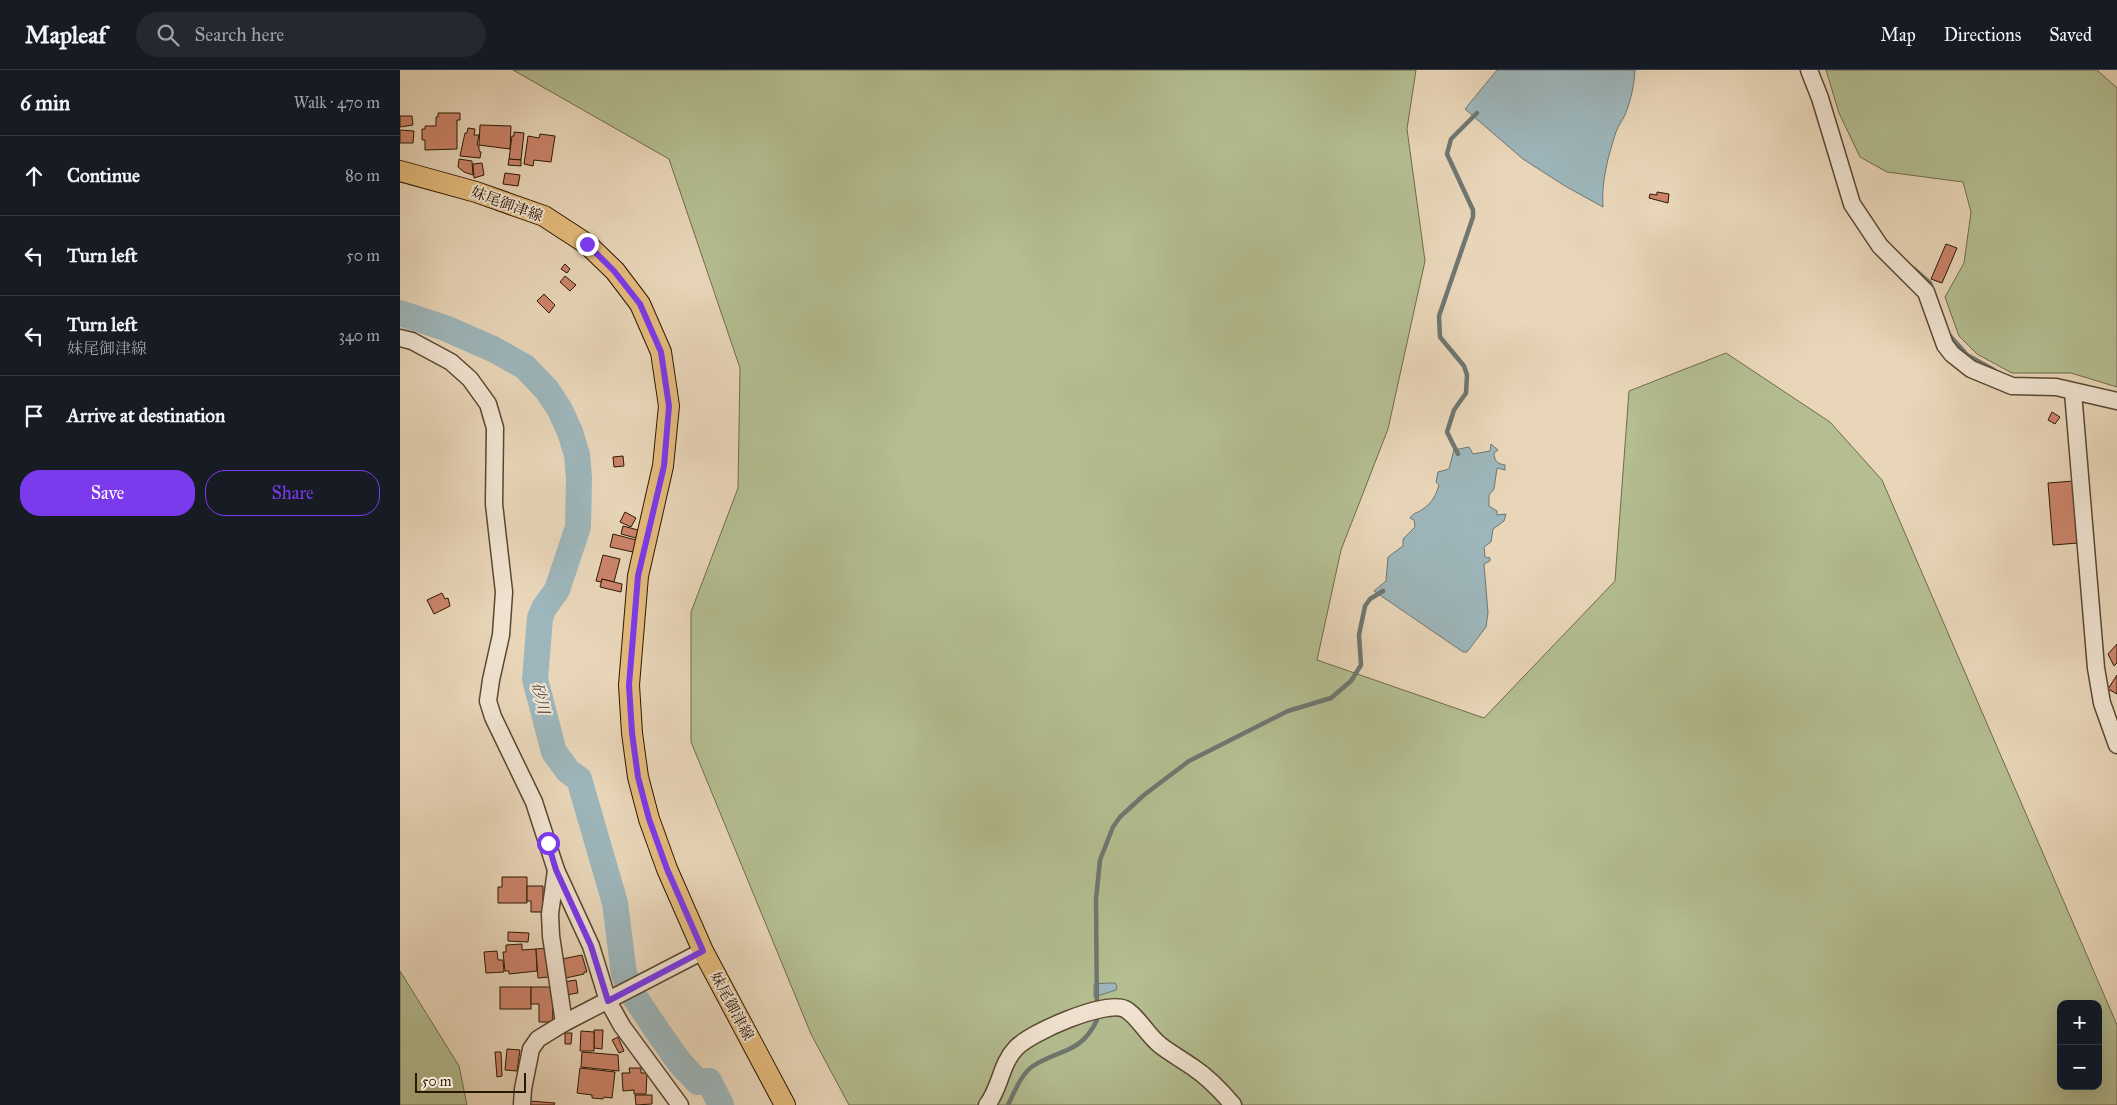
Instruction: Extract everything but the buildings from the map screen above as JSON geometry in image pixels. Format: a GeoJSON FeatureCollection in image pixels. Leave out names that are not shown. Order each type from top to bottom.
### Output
{"type":"FeatureCollection","features":[{"type":"Feature","properties":{"kind":"main road","name":"妹尾御津線"},"geometry":{"type":"LineString","coordinates":[[400,171],[476,192],[544,216],[587,244],[614,271],[640,304],[661,352],[669,406],[664,466],[638,576],[629,685],[632,733],[638,777],[649,819],[667,869],[703,951],[785,1105]]}},
{"type":"Feature","properties":{"kind":"street"},"geometry":{"type":"LineString","coordinates":[[1809,70],[1820,98],[1852,204],[1880,246],[1926,292],[1945,346],[1952,354],[1971,369],[2012,386],[2056,387],[2117,401]]}},
{"type":"Feature","properties":{"kind":"street"},"geometry":{"type":"LineString","coordinates":[[400,338],[412,341],[451,362],[470,379],[488,404],[495,428],[494,504],[504,592],[501,635],[488,701],[493,717],[534,802],[556,870],[591,946],[610,1000],[622,1026],[680,1105]]}},
{"type":"Feature","properties":{"kind":"street"},"geometry":{"type":"LineString","coordinates":[[2073,392],[2096,668],[2102,702],[2117,745]]}},
{"type":"Feature","properties":{"kind":"street"},"geometry":{"type":"LineString","coordinates":[[556,870],[550,914],[551,936],[564,1023]]}},
{"type":"Feature","properties":{"kind":"street"},"geometry":{"type":"LineString","coordinates":[[522,1105],[523,1089],[531,1050],[538,1039],[564,1023],[703,951]]}},
{"type":"Feature","properties":{"kind":"street"},"geometry":{"type":"LineString","coordinates":[[987,1105],[992,1098],[1005,1062],[1018,1046],[1039,1032],[1096,1010],[1125,1009],[1160,1045],[1214,1084],[1233,1105]]}},
{"type":"Feature","properties":{"kind":"green space"},"geometry":{"type":"Polygon","coordinates":[[[513,70],[1416,70],[1407,129],[1425,261],[1388,429],[1341,550],[1317,660],[1484,718],[1615,581],[1629,391],[1726,353],[1830,422],[1882,480],[2117,1025],[2117,1105],[849,1105],[811,1034],[691,742],[691,612],[738,488],[740,368],[669,159],[513,70]]]}},
{"type":"Feature","properties":{"kind":"green space"},"geometry":{"type":"Polygon","coordinates":[[[1826,70],[2097,70],[2117,88],[2117,387],[2071,373],[2012,373],[1977,354],[1959,336],[1945,297],[1964,263],[1971,212],[1963,182],[1887,172],[1860,157],[1839,113],[1826,70]]]}},
{"type":"Feature","properties":{"kind":"green space"},"geometry":{"type":"Polygon","coordinates":[[[400,971],[459,1066],[467,1105],[400,1105],[400,971]]]}},
{"type":"Feature","properties":{"kind":"water"},"geometry":{"type":"Polygon","coordinates":[[[1497,70],[1635,70],[1629,104],[1616,132],[1608,160],[1604,179],[1603,207],[1565,186],[1523,159],[1465,109],[1497,70]]]}},
{"type":"Feature","properties":{"kind":"water"},"geometry":{"type":"Polygon","coordinates":[[[1491,444],[1498,450],[1494,453],[1494,456],[1498,463],[1505,465],[1505,470],[1497,468],[1494,489],[1489,495],[1489,506],[1497,511],[1497,515],[1506,514],[1504,521],[1493,529],[1491,542],[1484,547],[1485,557],[1490,558],[1490,561],[1484,564],[1488,613],[1486,627],[1467,652],[1463,652],[1374,591],[1386,581],[1388,557],[1403,546],[1403,539],[1415,527],[1414,520],[1410,518],[1426,507],[1433,498],[1439,485],[1436,482],[1438,472],[1449,469],[1454,450],[1469,447],[1473,454],[1490,451],[1491,444]]]}},
{"type":"Feature","properties":{"kind":"water"},"geometry":{"type":"Polygon","coordinates":[[[1115,983],[1117,986],[1116,990],[1094,997],[1094,984],[1115,983]]]}},
{"type":"Feature","properties":{"kind":"waterway"},"geometry":{"type":"LineString","coordinates":[[1458,454],[1447,432],[1454,410],[1466,393],[1467,375],[1464,366],[1440,337],[1439,316],[1473,217],[1473,210],[1447,154],[1451,139],[1477,113]]}},
{"type":"Feature","properties":{"kind":"waterway"},"geometry":{"type":"LineString","coordinates":[[1914,269],[1930,283],[1933,291]]}},
{"type":"Feature","properties":{"kind":"waterway","name":"砂川"},"geometry":{"type":"LineString","coordinates":[[400,313],[445,328],[493,349],[525,367],[547,390],[560,410],[570,432],[577,455],[579,478],[578,527],[557,590],[544,608],[540,618],[535,679],[554,752],[568,771],[579,779],[615,903],[624,974],[634,996],[680,1063],[698,1082],[709,1081],[721,1105]]}},
{"type":"Feature","properties":{"kind":"waterway"},"geometry":{"type":"LineString","coordinates":[[1950,336],[1967,355],[1994,370]]}},
{"type":"Feature","properties":{"kind":"waterway"},"geometry":{"type":"LineString","coordinates":[[1008,1105],[1018,1084],[1029,1069],[1077,1045],[1091,1031],[1097,1020],[1096,899],[1100,860],[1113,827],[1120,817],[1144,795],[1189,761],[1288,711],[1331,698],[1351,681],[1361,665],[1359,635],[1365,606],[1370,599],[1383,591]]}},
{"type":"Feature","properties":{"kind":"route"},"geometry":{"type":"LineString","coordinates":[[548,843],[556,870],[591,946],[608,1001],[703,951],[667,869],[649,819],[638,777],[632,733],[629,685],[638,576],[664,466],[669,406],[661,352],[640,304],[614,271],[587,244]]}}]}
